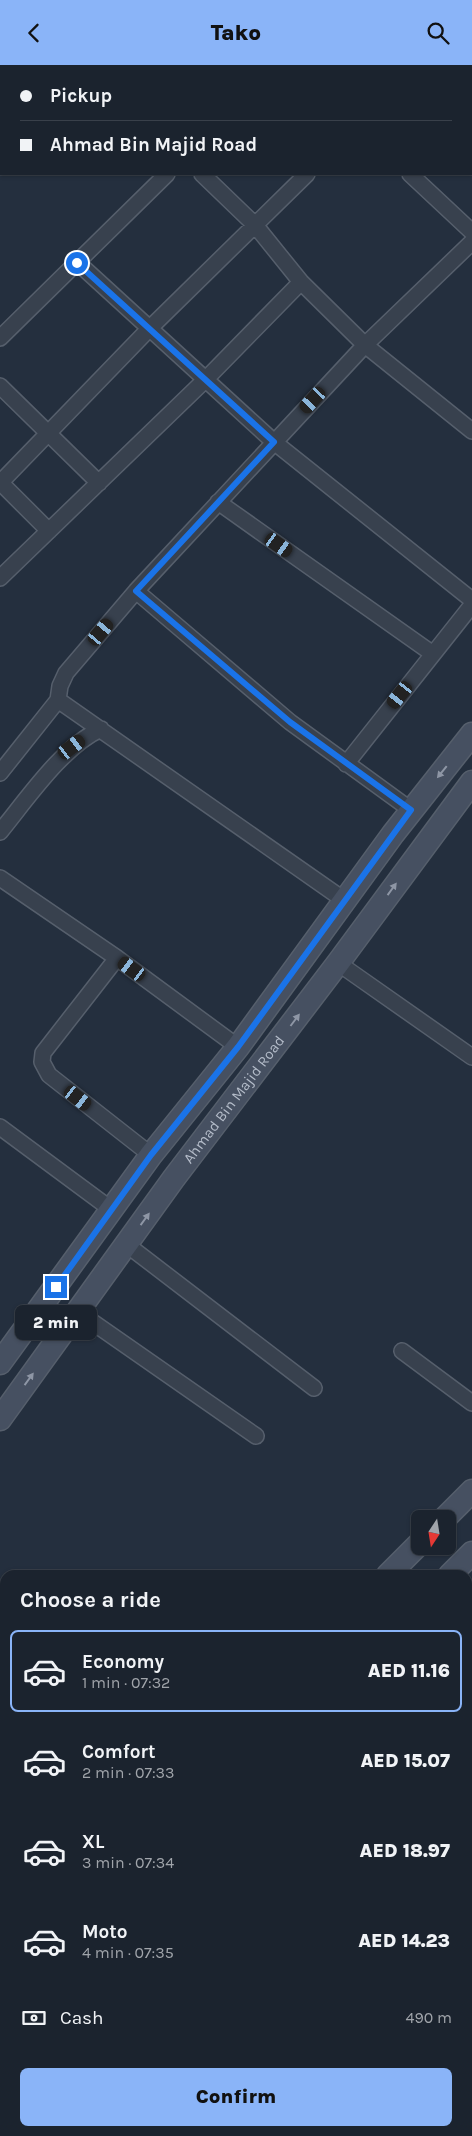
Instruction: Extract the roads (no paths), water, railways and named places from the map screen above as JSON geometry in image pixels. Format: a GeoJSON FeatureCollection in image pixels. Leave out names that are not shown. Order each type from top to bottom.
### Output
{"type":"FeatureCollection","features":[{"type":"Feature","properties":{"kind":"main road","name":"Ahmad Bin Majid Road"},"geometry":{"type":"LineString","coordinates":[[0,1363],[151,1155],[238,1047],[411,810],[472,734]]}},
{"type":"Feature","properties":{"kind":"main road","name":"Ahmad Bin Majid Road"},"geometry":{"type":"LineString","coordinates":[[0,1419],[126,1244],[472,782]]}},
{"type":"Feature","properties":{"kind":"main road"},"geometry":{"type":"LineString","coordinates":[[453,1510],[472,1491]]}},
{"type":"Feature","properties":{"kind":"main road"},"geometry":{"type":"LineString","coordinates":[[393,1570],[411,1552]]}},
{"type":"Feature","properties":{"kind":"main road"},"geometry":{"type":"LineString","coordinates":[[455,1570],[472,1553]]}},
{"type":"Feature","properties":{"kind":"street"},"geometry":{"type":"LineString","coordinates":[[0,338],[166,175]]}},
{"type":"Feature","properties":{"kind":"street"},"geometry":{"type":"LineString","coordinates":[[203,175],[255,225],[301,282],[365,345],[472,431]]}},
{"type":"Feature","properties":{"kind":"street"},"geometry":{"type":"LineString","coordinates":[[48,531],[0,482],[149,329],[306,175]]}},
{"type":"Feature","properties":{"kind":"street"},"geometry":{"type":"LineString","coordinates":[[411,175],[472,232]]}},
{"type":"Feature","properties":{"kind":"street"},"geometry":{"type":"LineString","coordinates":[[0,773],[58,700],[60,686],[66,673],[136,591],[365,345],[472,242]]}},
{"type":"Feature","properties":{"kind":"street"},"geometry":{"type":"LineString","coordinates":[[77,263],[274,442],[472,599]]}},
{"type":"Feature","properties":{"kind":"street"},"geometry":{"type":"LineString","coordinates":[[0,578],[205,381],[301,282]]}},
{"type":"Feature","properties":{"kind":"street"},"geometry":{"type":"LineString","coordinates":[[0,386],[99,483]]}},
{"type":"Feature","properties":{"kind":"street"},"geometry":{"type":"LineString","coordinates":[[218,502],[433,654]]}},
{"type":"Feature","properties":{"kind":"street"},"geometry":{"type":"LineString","coordinates":[[136,591],[290,722],[411,810]]}},
{"type":"Feature","properties":{"kind":"street"},"geometry":{"type":"LineString","coordinates":[[346,764],[472,605]]}},
{"type":"Feature","properties":{"kind":"street"},"geometry":{"type":"LineString","coordinates":[[58,700],[344,900]]}},
{"type":"Feature","properties":{"kind":"street"},"geometry":{"type":"LineString","coordinates":[[0,832],[72,747],[101,729]]}},
{"type":"Feature","properties":{"kind":"street"},"geometry":{"type":"LineString","coordinates":[[0,878],[117,958],[238,1047]]}},
{"type":"Feature","properties":{"kind":"street"},"geometry":{"type":"LineString","coordinates":[[117,958],[43,1053],[42,1062],[49,1075],[151,1155]]}},
{"type":"Feature","properties":{"kind":"street"},"geometry":{"type":"LineString","coordinates":[[338,963],[472,1057]]}},
{"type":"Feature","properties":{"kind":"street"},"geometry":{"type":"LineString","coordinates":[[0,1127],[112,1210]]}},
{"type":"Feature","properties":{"kind":"street"},"geometry":{"type":"LineString","coordinates":[[126,1244],[314,1388]]}},
{"type":"Feature","properties":{"kind":"street"},"geometry":{"type":"LineString","coordinates":[[78,1312],[256,1436]]}},
{"type":"Feature","properties":{"kind":"street"},"geometry":{"type":"LineString","coordinates":[[402,1351],[472,1403]]}}]}
